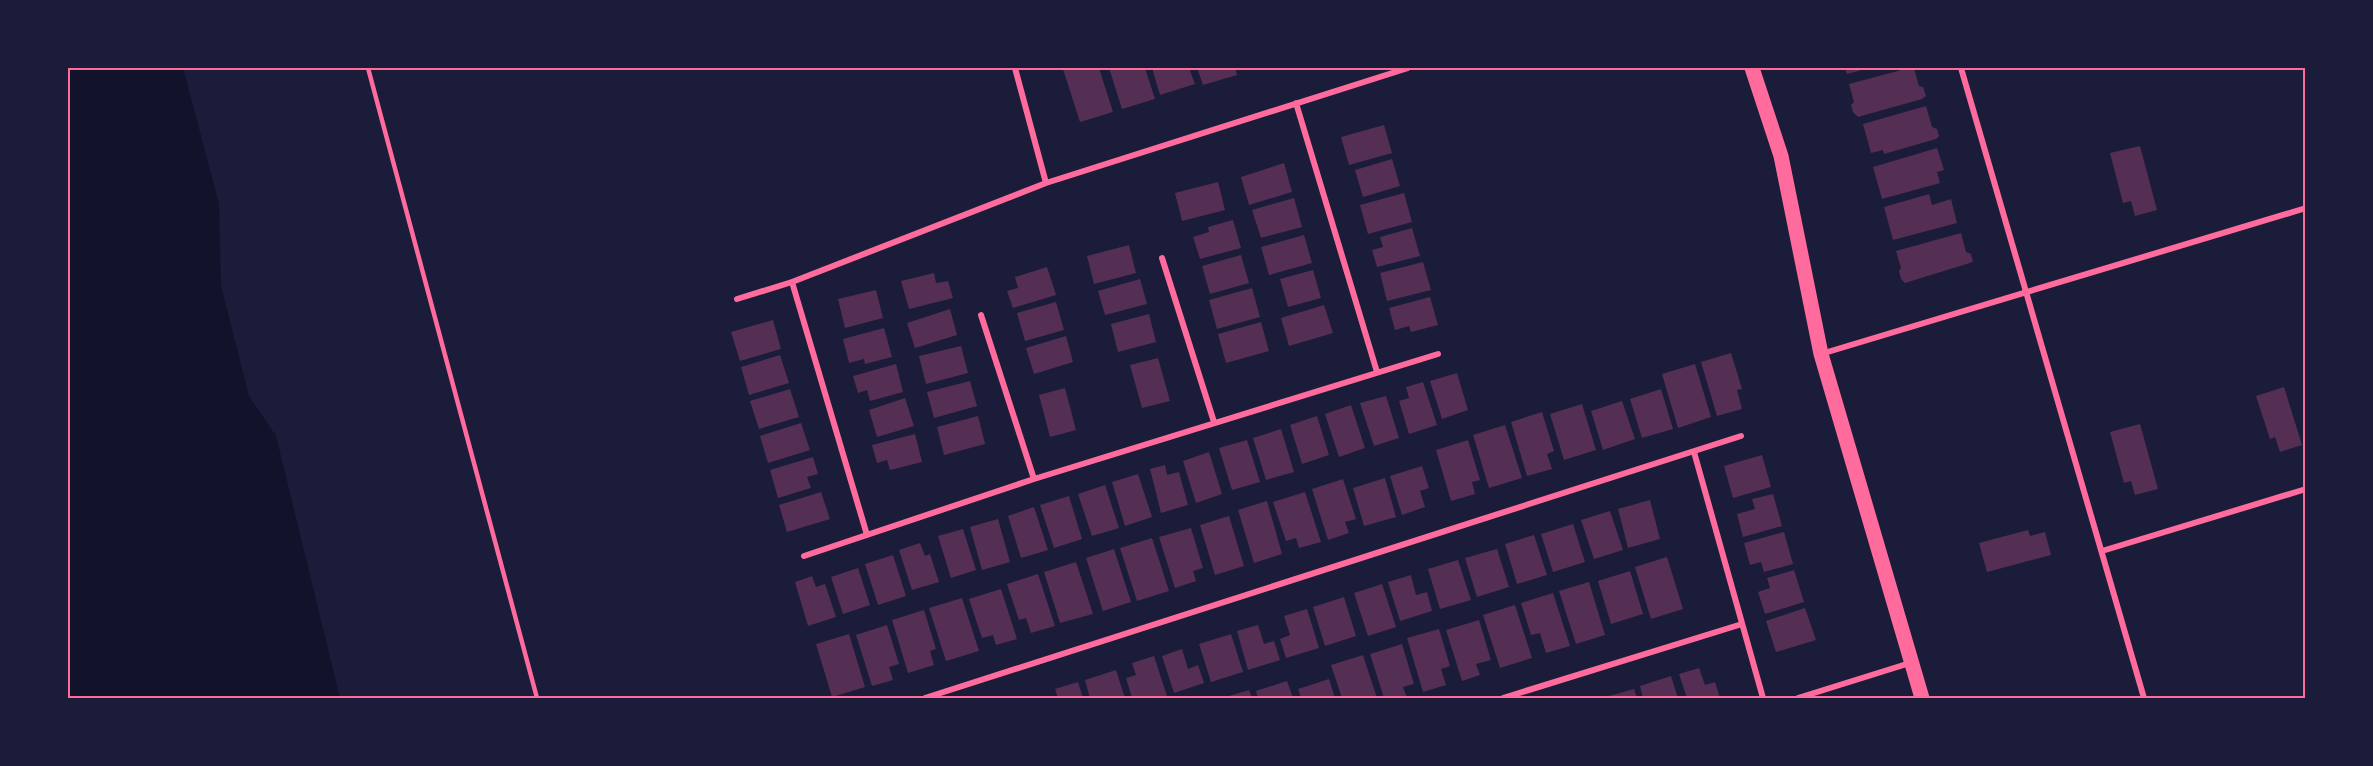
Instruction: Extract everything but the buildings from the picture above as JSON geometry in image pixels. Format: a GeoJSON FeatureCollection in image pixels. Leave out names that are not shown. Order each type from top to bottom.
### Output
{"type":"FeatureCollection","features":[{"type":"Feature","properties":{"kind":"main road"},"geometry":{"type":"LineString","coordinates":[[1752,68],[1781,156],[1821,354],[1922,699]]}},
{"type":"Feature","properties":{"kind":"street"},"geometry":{"type":"LineString","coordinates":[[1016,68],[1046,183]]}},
{"type":"Feature","properties":{"kind":"street"},"geometry":{"type":"LineString","coordinates":[[737,299],[792,282],[1046,183],[1408,68]]}},
{"type":"Feature","properties":{"kind":"street"},"geometry":{"type":"LineString","coordinates":[[1961,68],[2144,699]]}},
{"type":"Feature","properties":{"kind":"street"},"geometry":{"type":"LineString","coordinates":[[1296,103],[1377,372]]}},
{"type":"Feature","properties":{"kind":"street"},"geometry":{"type":"LineString","coordinates":[[1821,354],[2306,208]]}},
{"type":"Feature","properties":{"kind":"street"},"geometry":{"type":"LineString","coordinates":[[1162,258],[1214,422]]}},
{"type":"Feature","properties":{"kind":"street"},"geometry":{"type":"LineString","coordinates":[[792,282],[867,535]]}},
{"type":"Feature","properties":{"kind":"street"},"geometry":{"type":"LineString","coordinates":[[981,315],[1034,479]]}},
{"type":"Feature","properties":{"kind":"street"},"geometry":{"type":"LineString","coordinates":[[804,556],[1034,479],[1438,354]]}},
{"type":"Feature","properties":{"kind":"street"},"geometry":{"type":"LineString","coordinates":[[925,699],[1741,436]]}},
{"type":"Feature","properties":{"kind":"street"},"geometry":{"type":"LineString","coordinates":[[1694,452],[1763,699]]}},
{"type":"Feature","properties":{"kind":"street"},"geometry":{"type":"LineString","coordinates":[[2102,551],[2306,489]]}},
{"type":"Feature","properties":{"kind":"street"},"geometry":{"type":"LineString","coordinates":[[1503,699],[1742,624]]}},
{"type":"Feature","properties":{"kind":"street"},"geometry":{"type":"LineString","coordinates":[[1798,699],[1911,662]]}},
{"type":"Feature","properties":{"kind":"lane"},"geometry":{"type":"LineString","coordinates":[[368,68],[537,699]]}},
{"type":"Feature","properties":{"kind":"shaded area"},"geometry":{"type":"Polygon","coordinates":[[[68,68],[183,68],[219,204],[221,286],[249,396],[276,436],[340,698],[68,698],[68,68]]]}}]}
